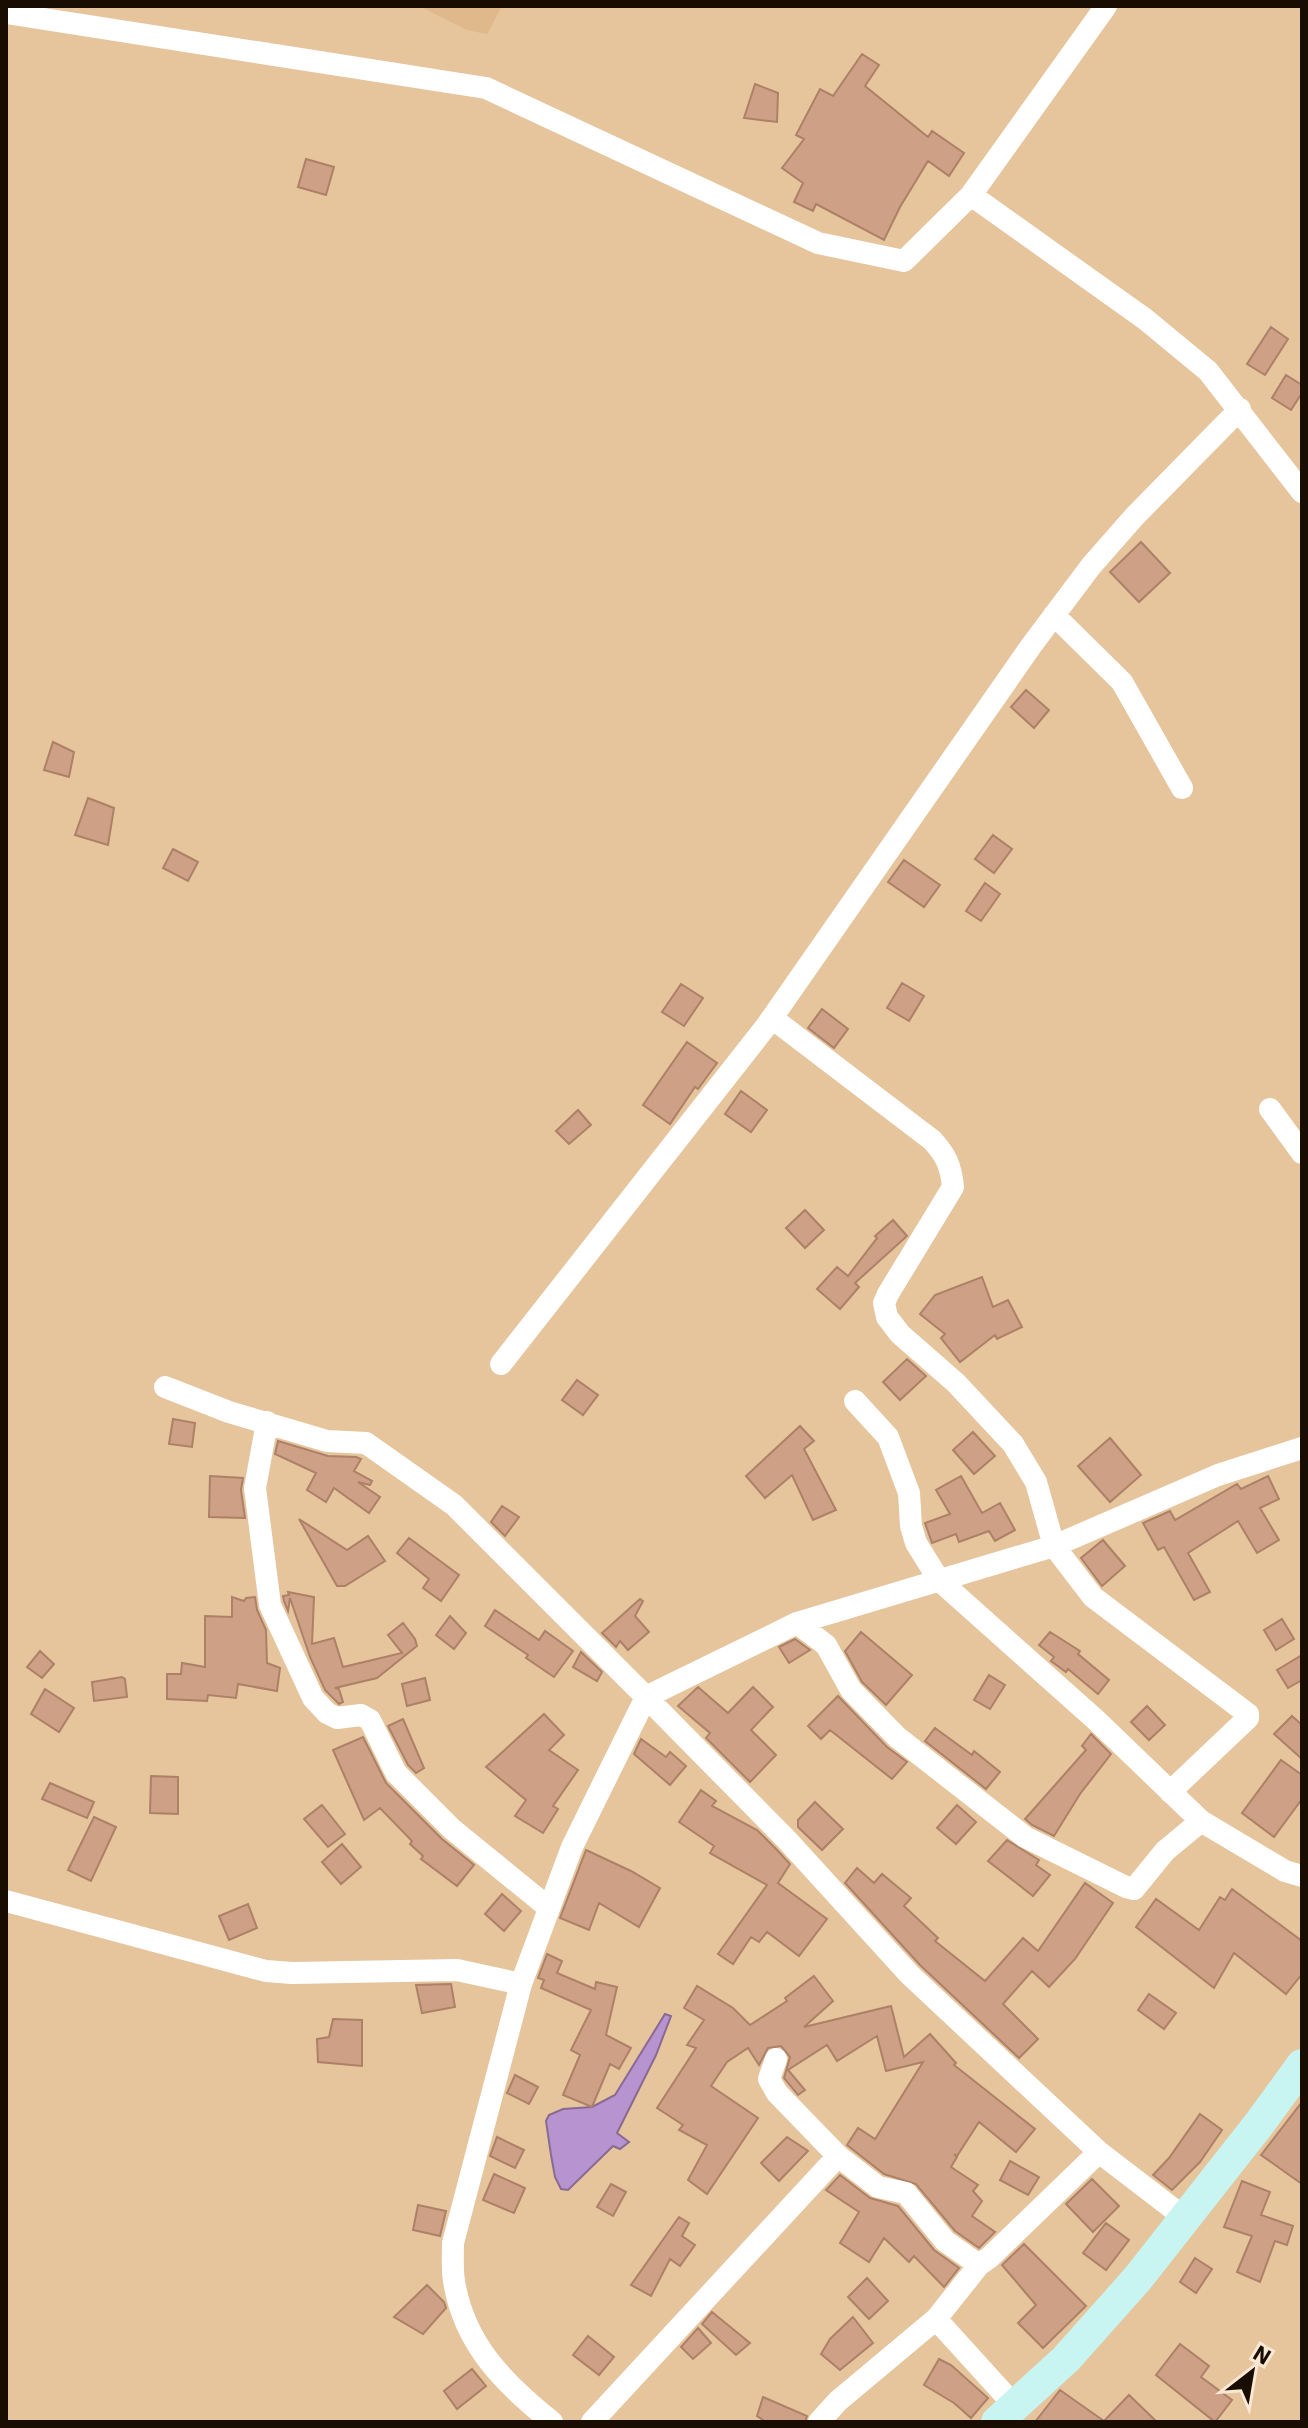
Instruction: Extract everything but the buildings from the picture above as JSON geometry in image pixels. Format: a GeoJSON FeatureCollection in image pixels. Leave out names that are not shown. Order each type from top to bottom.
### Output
{"type":"FeatureCollection","features":[{"type":"Feature","properties":{"kind":"main road"},"geometry":{"type":"LineString","coordinates":[[1006,2414],[1066,2359],[1138,2278],[1302,2065]]}},
{"type":"Feature","properties":{"kind":"street"},"geometry":{"type":"LineString","coordinates":[[6,13],[486,88],[818,243],[904,261],[971,195],[1106,6]]}},
{"type":"Feature","properties":{"kind":"street"},"geometry":{"type":"LineString","coordinates":[[971,195],[1145,319],[1208,371],[1302,492]]}},
{"type":"Feature","properties":{"kind":"street"},"geometry":{"type":"LineString","coordinates":[[501,1364],[772,1018],[1091,566],[1134,517],[1240,409]]}},
{"type":"Feature","properties":{"kind":"street"},"geometry":{"type":"LineString","coordinates":[[1054,615],[1122,682],[1182,788]]}},
{"type":"Feature","properties":{"kind":"street"},"geometry":{"type":"LineString","coordinates":[[772,1018],[932,1140],[947,1156],[953,1187],[888,1294],[884,1303],[887,1317],[900,1334],[956,1383],[1013,1444],[1036,1482],[1054,1546],[1093,1597],[1248,1714],[1248,1718],[1170,1792]]}},
{"type":"Feature","properties":{"kind":"street"},"geometry":{"type":"LineString","coordinates":[[1270,1109],[1302,1153]]}},
{"type":"Feature","properties":{"kind":"street"},"geometry":{"type":"LineString","coordinates":[[165,1387],[229,1412],[327,1441],[366,1443],[454,1505],[787,1840],[910,1975],[1099,2152],[1185,2218]]}},
{"type":"Feature","properties":{"kind":"street"},"geometry":{"type":"LineString","coordinates":[[855,1401],[888,1437],[909,1493],[911,1526],[916,1543],[939,1580],[1096,1720],[1201,1821],[1285,1871],[1302,1876]]}},
{"type":"Feature","properties":{"kind":"street"},"geometry":{"type":"LineString","coordinates":[[267,1422],[255,1488],[270,1605],[313,1698],[327,1713],[337,1718],[361,1715],[370,1720],[396,1773],[452,1829],[549,1908]]}},
{"type":"Feature","properties":{"kind":"street"},"geometry":{"type":"LineString","coordinates":[[552,2422],[513,2390],[483,2354],[465,2318],[454,2281],[453,2243],[521,1984],[572,1847],[646,1697],[797,1623],[1054,1546],[1218,1475],[1302,1448]]}},
{"type":"Feature","properties":{"kind":"street"},"geometry":{"type":"LineString","coordinates":[[797,1623],[826,1645],[851,1690],[897,1737],[1025,1837],[1126,1887],[1134,1889],[1140,1884],[1165,1851],[1201,1821]]}},
{"type":"Feature","properties":{"kind":"street"},"geometry":{"type":"LineString","coordinates":[[6,1901],[266,1971],[457,1970],[521,1984]]}},
{"type":"Feature","properties":{"kind":"street"},"geometry":{"type":"LineString","coordinates":[[776,2059],[769,2079],[772,2085],[838,2156],[878,2187],[906,2193],[945,2241],[979,2265]]}},
{"type":"Feature","properties":{"kind":"street"},"geometry":{"type":"LineString","coordinates":[[819,2422],[846,2393],[936,2319],[979,2265],[1099,2152]]}},
{"type":"Feature","properties":{"kind":"street"},"geometry":{"type":"LineString","coordinates":[[592,2422],[838,2156]]}},
{"type":"Feature","properties":{"kind":"street"},"geometry":{"type":"LineString","coordinates":[[936,2319],[1006,2414]]}},
{"type":"Feature","properties":{"kind":"shaded area"},"geometry":{"type":"Polygon","coordinates":[[[419,6],[502,6],[487,34],[467,30],[419,6]]]}},
{"type":"Feature","properties":{"kind":"shaded area"},"geometry":{"type":"Polygon","coordinates":[[[665,2014],[671,2016],[656,2055],[617,2133],[629,2142],[620,2149],[613,2146],[568,2190],[561,2189],[551,2155],[546,2121],[549,2115],[563,2109],[592,2107],[615,2095],[665,2014]]]}}]}
